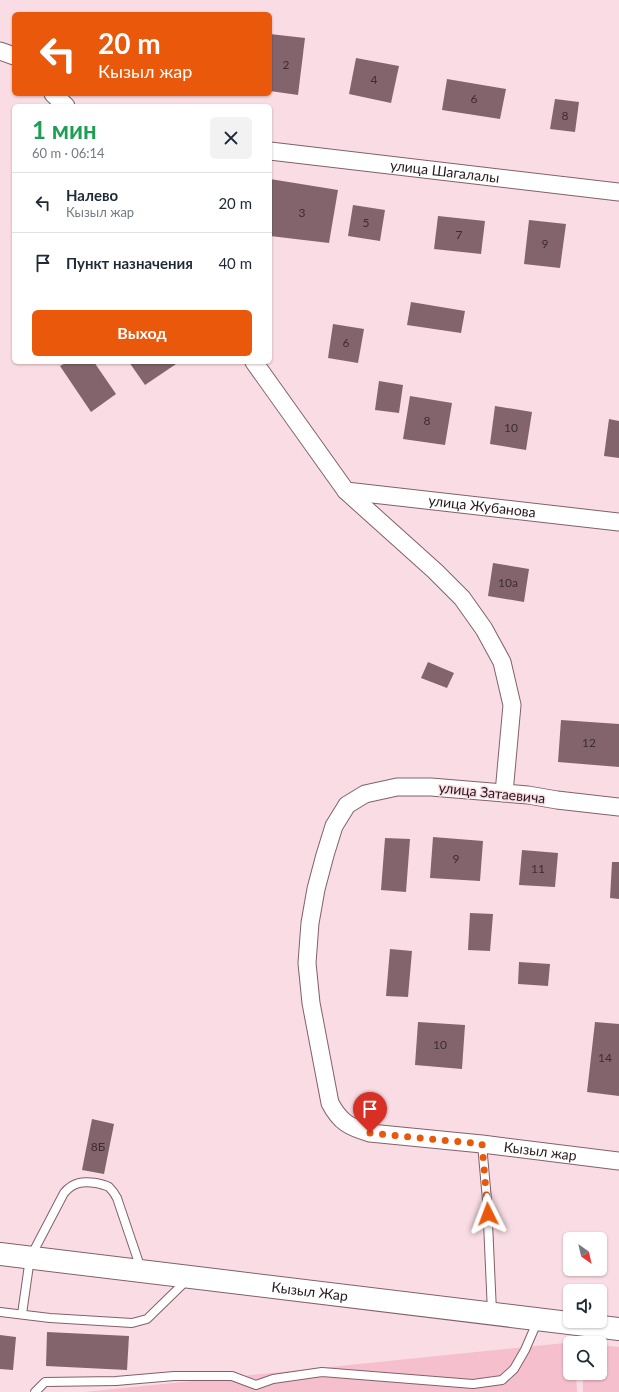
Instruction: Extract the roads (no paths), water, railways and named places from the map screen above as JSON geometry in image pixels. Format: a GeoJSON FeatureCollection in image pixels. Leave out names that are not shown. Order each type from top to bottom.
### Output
{"type":"FeatureCollection","features":[{"type":"Feature","properties":{"kind":"main road","name":"Кызыл Жар"},"geometry":{"type":"LineString","coordinates":[[0,1254],[619,1329]]}},
{"type":"Feature","properties":{"kind":"street"},"geometry":{"type":"LineString","coordinates":[[0,51],[12,55]]}},
{"type":"Feature","properties":{"kind":"street"},"geometry":{"type":"LineString","coordinates":[[55,96],[64,104]]}},
{"type":"Feature","properties":{"kind":"street","name":"улица Шагалалы"},"geometry":{"type":"LineString","coordinates":[[272,151],[619,192]]}},
{"type":"Feature","properties":{"kind":"street"},"geometry":{"type":"LineString","coordinates":[[255,364],[346,491],[435,571],[462,598],[484,629],[502,662],[512,705],[504,793]]}},
{"type":"Feature","properties":{"kind":"street","name":"улица Жубанова"},"geometry":{"type":"LineString","coordinates":[[346,491],[619,522]]}},
{"type":"Feature","properties":{"kind":"street","name":"улица Затаевича"},"geometry":{"type":"LineString","coordinates":[[345,1123],[336,1114],[330,1103],[311,1004],[307,963],[310,924],[316,889],[334,826],[347,805],[365,794],[396,787],[431,787],[528,795],[619,807]]}},
{"type":"Feature","properties":{"kind":"street","name":"Кызыл жар"},"geometry":{"type":"LineString","coordinates":[[345,1123],[357,1130],[370,1133],[482,1144],[619,1161]]}},
{"type":"Feature","properties":{"kind":"lane"},"geometry":{"type":"LineString","coordinates":[[482,1144],[487,1200],[492,1313]]}},
{"type":"Feature","properties":{"kind":"lane"},"geometry":{"type":"LineString","coordinates":[[22,1314],[30,1258],[64,1193],[74,1184],[86,1181],[107,1186],[114,1193],[142,1271]]}},
{"type":"Feature","properties":{"kind":"lane"},"geometry":{"type":"LineString","coordinates":[[0,1312],[50,1318],[138,1323],[147,1319],[190,1277]]}},
{"type":"Feature","properties":{"kind":"lane"},"geometry":{"type":"LineString","coordinates":[[35,1392],[45,1382],[116,1381],[174,1376],[232,1376],[256,1385],[273,1379],[322,1372],[473,1384],[502,1380],[514,1369],[525,1350],[538,1319]]}}]}
